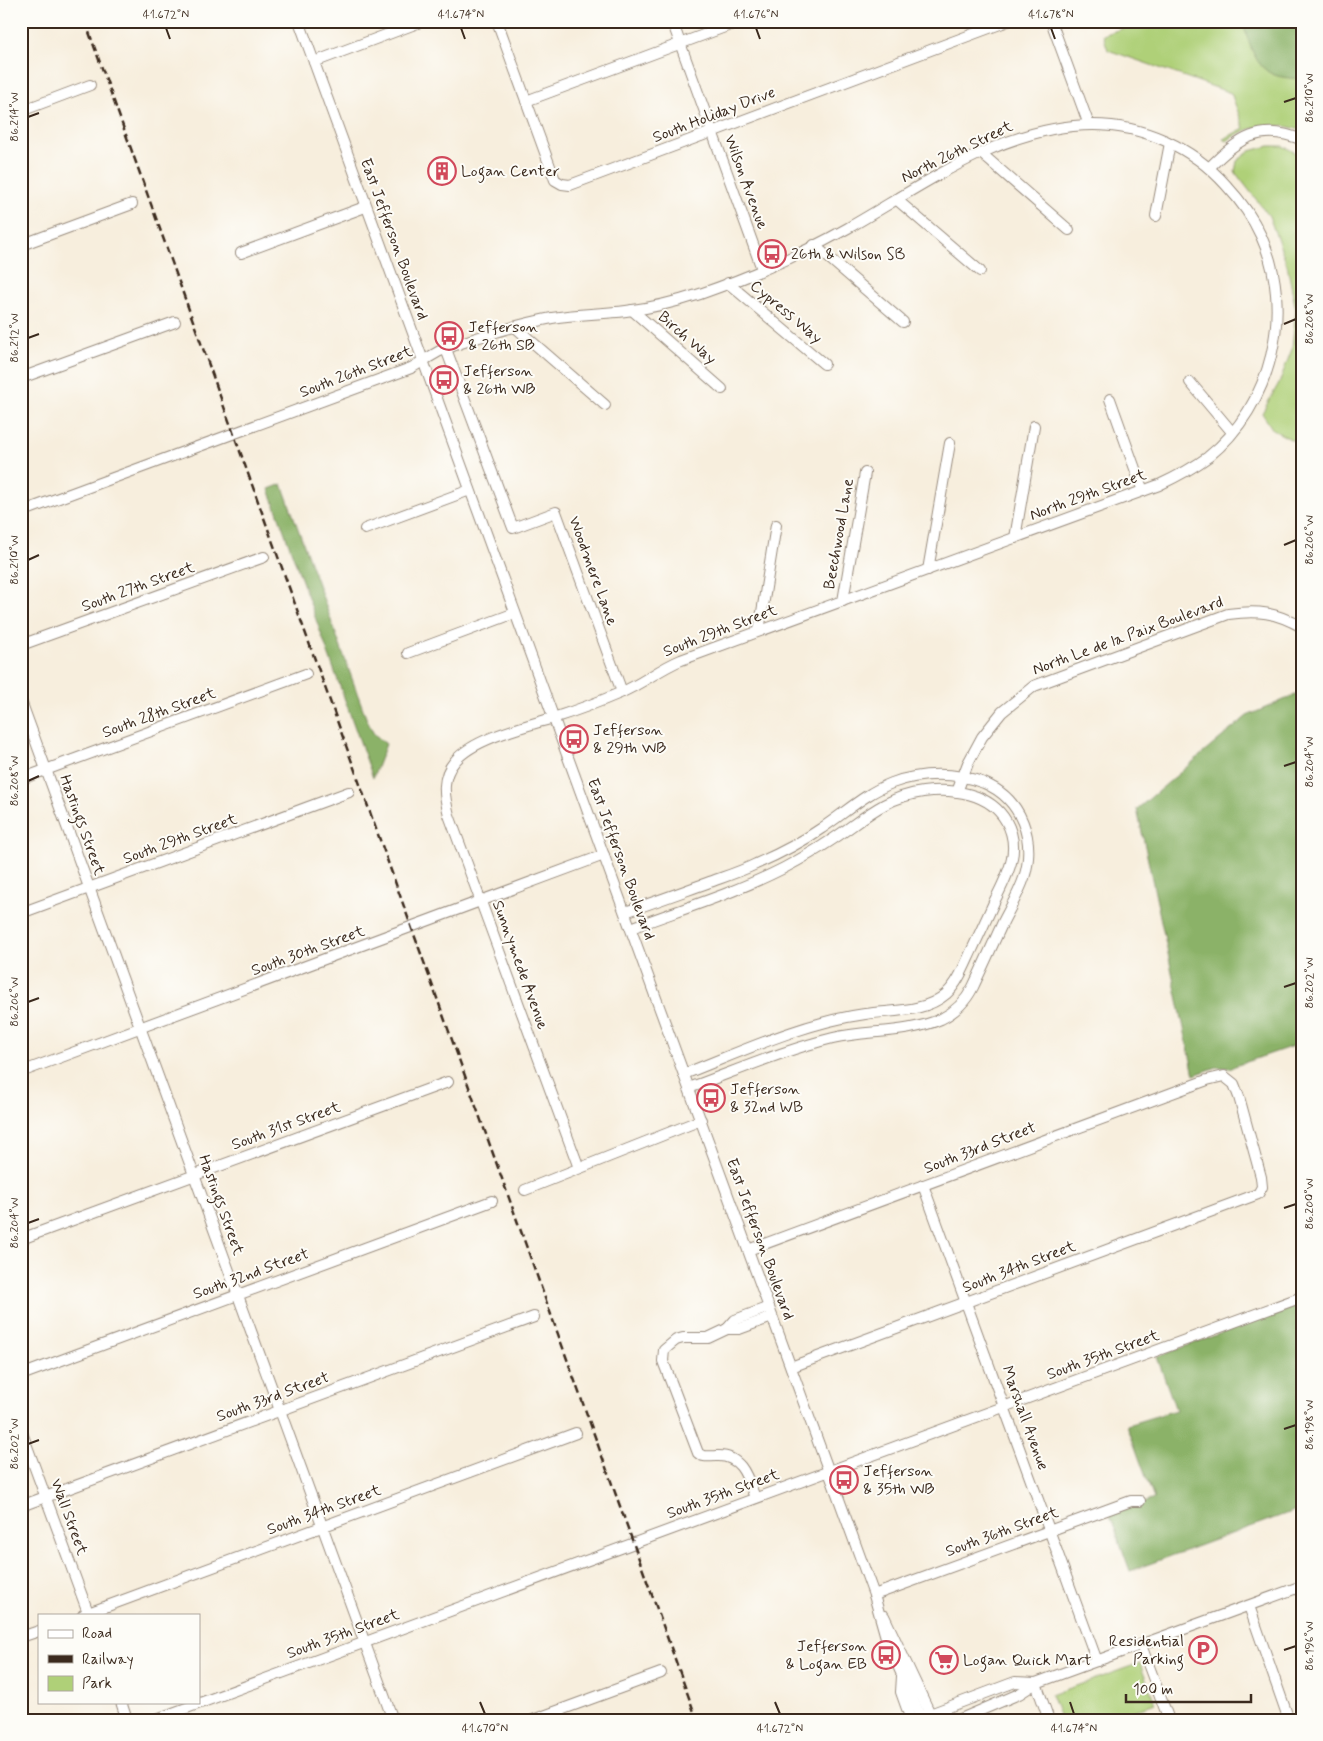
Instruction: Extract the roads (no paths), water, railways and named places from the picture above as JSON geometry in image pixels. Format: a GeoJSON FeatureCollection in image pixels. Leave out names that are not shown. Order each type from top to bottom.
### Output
{"type":"FeatureCollection","features":[{"type":"Feature","properties":{"kind":"street","name":"East Jefferson Boulevard"},"geometry":{"type":"LineString","coordinates":[[299,21],[365,207],[516,613],[770,1312],[874,1595],[922,1718]]}},
{"type":"Feature","properties":{"kind":"street"},"geometry":{"type":"LineString","coordinates":[[314,62],[423,21]]}},
{"type":"Feature","properties":{"kind":"street"},"geometry":{"type":"LineString","coordinates":[[497,21],[526,101],[741,21]]}},
{"type":"Feature","properties":{"kind":"street","name":"Wilson Avenue"},"geometry":{"type":"LineString","coordinates":[[672,21],[762,269]]}},
{"type":"Feature","properties":{"kind":"street","name":"South Holiday Drive"},"geometry":{"type":"LineString","coordinates":[[526,101],[555,180],[562,184],[570,185],[1008,21]]}},
{"type":"Feature","properties":{"kind":"street"},"geometry":{"type":"LineString","coordinates":[[1052,21],[1090,125]]}},
{"type":"Feature","properties":{"kind":"street"},"geometry":{"type":"LineString","coordinates":[[21,111],[90,85]]}},
{"type":"Feature","properties":{"kind":"street","name":"North 26th Street"},"geometry":{"type":"LineString","coordinates":[[896,199],[982,154],[1040,131],[1075,125],[1115,126],[1136,130],[1170,143],[1198,158],[1209,168]]}},
{"type":"Feature","properties":{"kind":"street"},"geometry":{"type":"LineString","coordinates":[[1209,168],[1231,147],[1248,137],[1282,133],[1302,140]]}},
{"type":"Feature","properties":{"kind":"street"},"geometry":{"type":"LineString","coordinates":[[1156,216],[1170,143]]}},
{"type":"Feature","properties":{"kind":"street"},"geometry":{"type":"LineString","coordinates":[[982,154],[1069,230]]}},
{"type":"Feature","properties":{"kind":"street","name":"North 29th Street"},"geometry":{"type":"LineString","coordinates":[[1015,538],[1170,480],[1209,456],[1232,432],[1254,401],[1272,353],[1277,312],[1276,289],[1272,268],[1262,238],[1252,219],[1241,202],[1209,168]]}},
{"type":"Feature","properties":{"kind":"street"},"geometry":{"type":"LineString","coordinates":[[896,199],[980,271]]}},
{"type":"Feature","properties":{"kind":"street","name":"South 26th Street"},"geometry":{"type":"LineString","coordinates":[[21,512],[411,368],[424,362],[437,352],[446,349],[515,327],[565,316],[632,310],[678,300],[728,283],[814,246],[896,199]]}},
{"type":"Feature","properties":{"kind":"street"},"geometry":{"type":"LineString","coordinates":[[21,245],[132,204]]}},
{"type":"Feature","properties":{"kind":"street"},"geometry":{"type":"LineString","coordinates":[[241,252],[365,207]]}},
{"type":"Feature","properties":{"kind":"street"},"geometry":{"type":"LineString","coordinates":[[814,246],[903,322]]}},
{"type":"Feature","properties":{"kind":"street","name":"Cypress Way"},"geometry":{"type":"LineString","coordinates":[[728,283],[824,364]]}},
{"type":"Feature","properties":{"kind":"street","name":"Birch Way"},"geometry":{"type":"LineString","coordinates":[[632,310],[722,389]]}},
{"type":"Feature","properties":{"kind":"street"},"geometry":{"type":"LineString","coordinates":[[21,378],[175,322]]}},
{"type":"Feature","properties":{"kind":"street"},"geometry":{"type":"LineString","coordinates":[[515,327],[605,405]]}},
{"type":"Feature","properties":{"kind":"street","name":"Woodmere Lane"},"geometry":{"type":"LineString","coordinates":[[446,349],[513,528],[556,512],[622,692]]}},
{"type":"Feature","properties":{"kind":"street"},"geometry":{"type":"LineString","coordinates":[[1190,382],[1232,432]]}},
{"type":"Feature","properties":{"kind":"street"},"geometry":{"type":"LineString","coordinates":[[1110,399],[1143,490]]}},
{"type":"Feature","properties":{"kind":"street"},"geometry":{"type":"LineString","coordinates":[[1015,538],[1034,426]]}},
{"type":"Feature","properties":{"kind":"street"},"geometry":{"type":"LineString","coordinates":[[928,570],[950,443]]}},
{"type":"Feature","properties":{"kind":"street","name":"Beechwood Lane"},"geometry":{"type":"LineString","coordinates":[[843,601],[865,473]]}},
{"type":"Feature","properties":{"kind":"street"},"geometry":{"type":"LineString","coordinates":[[365,529],[470,490]]}},
{"type":"Feature","properties":{"kind":"street"},"geometry":{"type":"LineString","coordinates":[[759,632],[776,525]]}},
{"type":"Feature","properties":{"kind":"street","name":"South 29th Street"},"geometry":{"type":"LineString","coordinates":[[449,771],[456,760],[468,749],[522,727],[554,718],[622,692],[669,665],[1015,538]]}},
{"type":"Feature","properties":{"kind":"street","name":"South 27th Street"},"geometry":{"type":"LineString","coordinates":[[21,645],[264,557]]}},
{"type":"Feature","properties":{"kind":"street","name":"North Le de la Paix Boulevard"},"geometry":{"type":"LineString","coordinates":[[957,792],[974,750],[992,724],[1023,693],[1040,683],[1228,614],[1251,611],[1266,613],[1280,616],[1302,627]]}},
{"type":"Feature","properties":{"kind":"street"},"geometry":{"type":"LineString","coordinates":[[408,653],[516,613]]}},
{"type":"Feature","properties":{"kind":"street","name":"South 28th Street"},"geometry":{"type":"LineString","coordinates":[[21,779],[306,674]]}},
{"type":"Feature","properties":{"kind":"street","name":"Hastings Street"},"geometry":{"type":"LineString","coordinates":[[21,701],[393,1720]]}},
{"type":"Feature","properties":{"kind":"street","name":"Sunnymede Avenue"},"geometry":{"type":"LineString","coordinates":[[449,771],[444,788],[445,801],[579,1168]]}},
{"type":"Feature","properties":{"kind":"street"},"geometry":{"type":"LineString","coordinates":[[625,912],[757,864],[822,828],[865,797],[891,783],[916,776],[962,777],[993,787],[1016,806],[1023,820],[1028,836],[1029,848],[1024,878],[968,997],[950,1013],[923,1025],[897,1030],[851,1034],[810,1044],[689,1088]]}},
{"type":"Feature","properties":{"kind":"street"},"geometry":{"type":"LineString","coordinates":[[630,928],[715,898],[786,867],[830,841],[876,808],[897,798],[925,791],[971,794],[994,806],[1010,827],[1014,847],[1011,868],[953,986],[934,1003],[916,1008],[836,1019],[791,1033],[684,1074]]}},
{"type":"Feature","properties":{"kind":"street","name":"South 29th Street"},"geometry":{"type":"LineString","coordinates":[[21,913],[349,792]]}},
{"type":"Feature","properties":{"kind":"street","name":"South 30th Street"},"geometry":{"type":"LineString","coordinates":[[21,1072],[604,855]]}},
{"type":"Feature","properties":{"kind":"street","name":"South 33rd Street"},"geometry":{"type":"LineString","coordinates":[[748,1250],[1131,1107],[1224,1076],[1234,1084],[1239,1097],[1261,1177],[1262,1187],[1258,1194]]}},
{"type":"Feature","properties":{"kind":"street","name":"South 31st Street"},"geometry":{"type":"LineString","coordinates":[[21,1239],[448,1082]]}},
{"type":"Feature","properties":{"kind":"street"},"geometry":{"type":"LineString","coordinates":[[525,1190],[701,1120]]}},
{"type":"Feature","properties":{"kind":"street","name":"Marshall Avenue"},"geometry":{"type":"LineString","coordinates":[[923,1185],[1005,1406],[1096,1661]]}},
{"type":"Feature","properties":{"kind":"street","name":"South 34th Street"},"geometry":{"type":"LineString","coordinates":[[791,1368],[1258,1194]]}},
{"type":"Feature","properties":{"kind":"street","name":"South 32nd Street"},"geometry":{"type":"LineString","coordinates":[[21,1375],[492,1201]]}},
{"type":"Feature","properties":{"kind":"street","name":"South 35th Street"},"geometry":{"type":"LineString","coordinates":[[200,1703],[1302,1297]]}},
{"type":"Feature","properties":{"kind":"street"},"geometry":{"type":"LineString","coordinates":[[755,1498],[745,1473],[737,1461],[724,1455],[704,1457],[698,1453],[663,1361],[664,1350],[676,1340],[683,1338],[708,1338],[727,1329],[739,1329],[770,1312]]}},
{"type":"Feature","properties":{"kind":"street","name":"South 33rd Street"},"geometry":{"type":"LineString","coordinates":[[21,1506],[534,1317]]}},
{"type":"Feature","properties":{"kind":"street","name":"Wall Street"},"geometry":{"type":"LineString","coordinates":[[21,1430],[87,1614]]}},
{"type":"Feature","properties":{"kind":"street","name":"South 34th Street"},"geometry":{"type":"LineString","coordinates":[[87,1614],[576,1433]]}},
{"type":"Feature","properties":{"kind":"street","name":"South 36th Street"},"geometry":{"type":"LineString","coordinates":[[874,1595],[1131,1502],[1140,1501]]}},
{"type":"Feature","properties":{"kind":"street"},"geometry":{"type":"LineString","coordinates":[[958,1720],[1019,1694],[1036,1683],[1302,1586]]}},
{"type":"Feature","properties":{"kind":"street","name":"East Jefferson Boulevard"},"geometry":{"type":"LineString","coordinates":[[874,1595],[887,1641],[922,1718]]}},
{"type":"Feature","properties":{"kind":"street"},"geometry":{"type":"LineString","coordinates":[[1249,1606],[1289,1720]]}},
{"type":"Feature","properties":{"kind":"street"},"geometry":{"type":"LineString","coordinates":[[21,1637],[38,1631]]}},
{"type":"Feature","properties":{"kind":"street"},"geometry":{"type":"LineString","coordinates":[[1141,1645],[1169,1720]]}},
{"type":"Feature","properties":{"kind":"street"},"geometry":{"type":"LineString","coordinates":[[533,1720],[661,1673]]}},
{"type":"Feature","properties":{"kind":"street"},"geometry":{"type":"LineString","coordinates":[[922,1718],[1015,1682],[1036,1683]]}},
{"type":"Feature","properties":{"kind":"street"},"geometry":{"type":"LineString","coordinates":[[1036,1683],[1049,1720]]}},
{"type":"Feature","properties":{"kind":"street"},"geometry":{"type":"LineString","coordinates":[[122,1704],[127,1720]]}},
{"type":"Feature","properties":{"kind":"street","name":"South 35th Street"},"geometry":{"type":"LineString","coordinates":[[154,1720],[197,1704]]}},
{"type":"Feature","properties":{"kind":"railway"},"geometry":{"type":"LineString","coordinates":[[85,21],[697,1720]]}},
{"type":"Feature","properties":{"kind":"place","name":"Logan Center"},"geometry":{"type":"Point","coordinates":[442,171]}},
{"type":"Feature","properties":{"kind":"place","name":"26th & Wilson SB"},"geometry":{"type":"Point","coordinates":[772,254]}},
{"type":"Feature","properties":{"kind":"place","name":"Jefferson & 26th SB"},"geometry":{"type":"Point","coordinates":[449,336]}},
{"type":"Feature","properties":{"kind":"place","name":"Jefferson & 26th WB"},"geometry":{"type":"Point","coordinates":[444,380]}},
{"type":"Feature","properties":{"kind":"place","name":"Jefferson & 29th WB"},"geometry":{"type":"Point","coordinates":[574,739]}},
{"type":"Feature","properties":{"kind":"place","name":"Jefferson & 32nd WB"},"geometry":{"type":"Point","coordinates":[711,1098]}},
{"type":"Feature","properties":{"kind":"place","name":"Jefferson & 35th WB"},"geometry":{"type":"Point","coordinates":[844,1480]}},
{"type":"Feature","properties":{"kind":"place","name":"Residential Parking"},"geometry":{"type":"Point","coordinates":[1203,1650]}},
{"type":"Feature","properties":{"kind":"place","name":"Jefferson & Logan EB"},"geometry":{"type":"Point","coordinates":[886,1655]}},
{"type":"Feature","properties":{"kind":"place","name":"Logan Quick Mart"},"geometry":{"type":"Point","coordinates":[944,1660]}}]}
